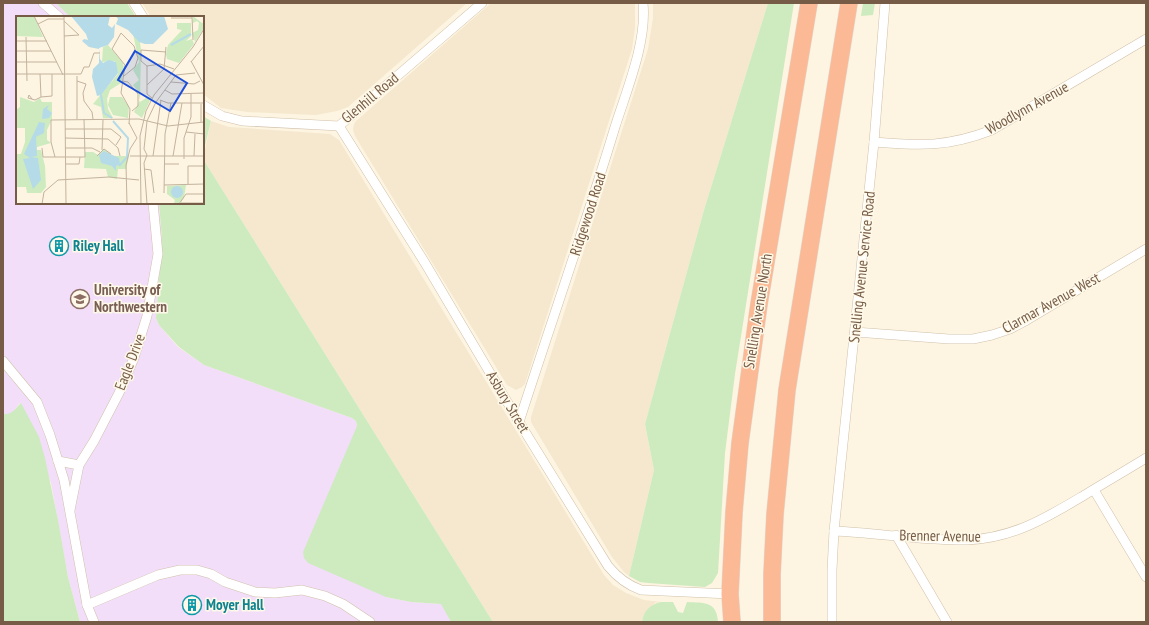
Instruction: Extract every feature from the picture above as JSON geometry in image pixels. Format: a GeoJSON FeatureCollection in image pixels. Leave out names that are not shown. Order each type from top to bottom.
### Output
{"type":"FeatureCollection","features":[{"type":"Feature","properties":{"kind":"highway","name":"Snelling Avenue North"},"geometry":{"type":"LineString","coordinates":[[732,622],[730,594],[734,512],[739,450],[748,373],[809,3]]}},
{"type":"Feature","properties":{"kind":"highway"},"geometry":{"type":"LineString","coordinates":[[772,622],[772,574],[775,514],[787,390],[850,3]]}},
{"type":"Feature","properties":{"kind":"street"},"geometry":{"type":"LineString","coordinates":[[43,3],[58,16]]}},
{"type":"Feature","properties":{"kind":"street"},"geometry":{"type":"LineString","coordinates":[[134,3],[142,16]]}},
{"type":"Feature","properties":{"kind":"street","name":"Glenhill Road"},"geometry":{"type":"LineString","coordinates":[[207,108],[222,116],[242,121],[339,126],[482,3]]}},
{"type":"Feature","properties":{"kind":"street","name":"Ridgewood Road"},"geometry":{"type":"LineString","coordinates":[[519,422],[608,152],[641,44],[644,15],[643,3]]}},
{"type":"Feature","properties":{"kind":"street","name":"Snelling Avenue Service Road"},"geometry":{"type":"LineString","coordinates":[[832,622],[834,531],[874,142],[885,3]]}},
{"type":"Feature","properties":{"kind":"street","name":"Woodlynn Avenue"},"geometry":{"type":"LineString","coordinates":[[874,142],[929,145],[950,143],[978,136],[1010,121],[1146,39]]}},
{"type":"Feature","properties":{"kind":"street","name":"Asbury Street"},"geometry":{"type":"LineString","coordinates":[[339,126],[425,263],[519,422],[608,566],[623,582],[631,587],[641,590],[730,594]]}},
{"type":"Feature","properties":{"kind":"street","name":"Eagle Drive"},"geometry":{"type":"LineString","coordinates":[[70,510],[79,465],[94,441],[119,393],[134,358],[147,316],[158,254],[153,204]]}},
{"type":"Feature","properties":{"kind":"street","name":"Clarmar Avenue West"},"geometry":{"type":"LineString","coordinates":[[855,332],[949,339],[973,339],[992,335],[1010,329],[1027,320],[1146,249]]}},
{"type":"Feature","properties":{"kind":"street","name":"Eagle Drive"},"geometry":{"type":"LineString","coordinates":[[3,361],[37,402],[50,435],[70,510],[87,605],[94,622]]}},
{"type":"Feature","properties":{"kind":"street","name":"Brenner Avenue"},"geometry":{"type":"LineString","coordinates":[[834,531],[969,540],[1013,532],[1034,524],[1146,458]]}},
{"type":"Feature","properties":{"kind":"street"},"geometry":{"type":"LineString","coordinates":[[58,461],[79,465]]}},
{"type":"Feature","properties":{"kind":"street"},"geometry":{"type":"LineString","coordinates":[[1094,490],[1146,577]]}},
{"type":"Feature","properties":{"kind":"street"},"geometry":{"type":"LineString","coordinates":[[896,535],[947,622]]}},
{"type":"Feature","properties":{"kind":"street"},"geometry":{"type":"LineString","coordinates":[[87,605],[158,575],[180,570],[197,570],[211,574],[225,582],[255,592],[274,593],[302,590],[325,596],[343,604],[370,622]]}},
{"type":"Feature","properties":{"kind":"shaded area","name":"University of Northwestern"},"geometry":{"type":"Polygon","coordinates":[[[3,3],[56,3],[69,16],[16,16],[16,204],[159,204],[162,239],[156,318],[159,325],[178,347],[204,365],[352,418],[356,421],[386,597],[411,602],[442,604],[451,622],[80,622],[68,577],[51,483],[20,403],[13,412],[8,415],[3,414],[3,3]]]}},
{"type":"Feature","properties":{"kind":"shaded area"},"geometry":{"type":"Polygon","coordinates":[[[142,3],[467,3],[348,107],[337,111],[316,115],[247,112],[221,108],[204,95],[204,16],[150,16],[142,3]]]}},
{"type":"Feature","properties":{"kind":"shaded area"},"geometry":{"type":"Polygon","coordinates":[[[491,3],[635,3],[635,28],[632,49],[525,384],[516,390],[507,385],[355,136],[353,130],[356,121],[491,3]]]}},
{"type":"Feature","properties":{"kind":"shaded area"},"geometry":{"type":"Polygon","coordinates":[[[653,3],[768,3],[704,210],[645,424],[654,470],[629,576],[612,557],[531,422],[531,417],[648,49],[653,18],[653,3]]]}},
{"type":"Feature","properties":{"kind":"shaded area"},"geometry":{"type":"Polygon","coordinates":[[[211,121],[229,127],[330,134],[339,140],[604,575],[613,585],[626,593],[644,600],[661,602],[655,603],[643,616],[642,622],[493,622],[204,161],[211,121]]]}},
{"type":"Feature","properties":{"kind":"green space"},"geometry":{"type":"Polygon","coordinates":[[[56,3],[127,3],[135,16],[69,16],[56,3]]]}},
{"type":"Feature","properties":{"kind":"green space"},"geometry":{"type":"Polygon","coordinates":[[[768,3],[794,3],[735,374],[725,453],[718,573],[712,583],[705,587],[640,582],[629,576],[654,470],[645,424],[704,210],[768,3]]]}},
{"type":"Feature","properties":{"kind":"green space"},"geometry":{"type":"Polygon","coordinates":[[[863,3],[875,3],[873,15],[861,16],[863,3]]]}},
{"type":"Feature","properties":{"kind":"green space"},"geometry":{"type":"Polygon","coordinates":[[[204,117],[211,121],[204,150],[204,117]]]}},
{"type":"Feature","properties":{"kind":"green space"},"geometry":{"type":"Polygon","coordinates":[[[204,161],[493,622],[451,622],[441,604],[411,602],[386,597],[308,563],[304,558],[303,552],[357,426],[356,421],[352,418],[204,365],[179,347],[159,325],[156,318],[162,239],[159,204],[204,204],[204,161]]]}},
{"type":"Feature","properties":{"kind":"green space"},"geometry":{"type":"Polygon","coordinates":[[[21,403],[39,437],[45,458],[68,577],[80,622],[3,622],[3,414],[11,413],[21,403]]]}},
{"type":"Feature","properties":{"kind":"green space"},"geometry":{"type":"Polygon","coordinates":[[[661,602],[673,602],[678,612],[683,613],[687,602],[708,604],[715,610],[718,622],[642,622],[646,611],[654,604],[661,602]]]}},
{"type":"Feature","properties":{"kind":"place","name":"Riley Hall"},"geometry":{"type":"Point","coordinates":[59,246]}},
{"type":"Feature","properties":{"kind":"place","name":"University of Northwestern"},"geometry":{"type":"Point","coordinates":[80,299]}},
{"type":"Feature","properties":{"kind":"place","name":"Moyer Hall"},"geometry":{"type":"Point","coordinates":[192,605]}}]}
